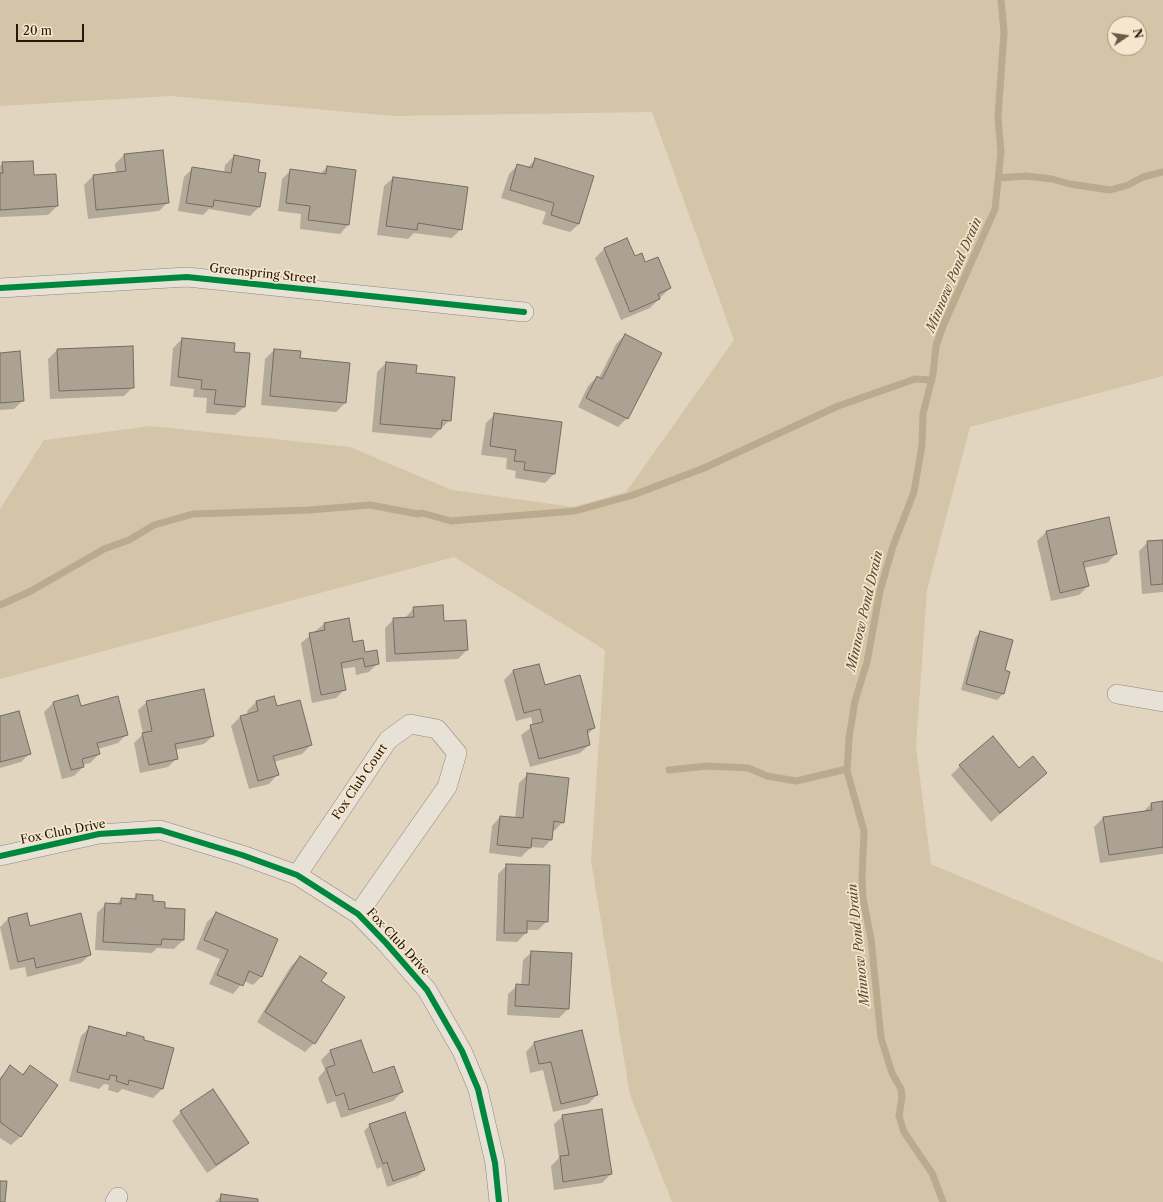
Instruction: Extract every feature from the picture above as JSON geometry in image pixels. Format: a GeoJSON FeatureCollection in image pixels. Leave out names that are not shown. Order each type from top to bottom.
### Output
{"type":"FeatureCollection","features":[{"type":"Feature","properties":{"kind":"street","name":"Greenspring Street"},"geometry":{"type":"LineString","coordinates":[[0,288],[187,278],[524,312]]}},
{"type":"Feature","properties":{"kind":"street"},"geometry":{"type":"LineString","coordinates":[[1118,694],[1163,702]]}},
{"type":"Feature","properties":{"kind":"street","name":"Fox Club Court"},"geometry":{"type":"LineString","coordinates":[[297,875],[388,740],[410,724],[437,729],[457,753],[447,787],[358,914]]}},
{"type":"Feature","properties":{"kind":"street","name":"Fox Club Drive"},"geometry":{"type":"LineString","coordinates":[[0,856],[99,834],[160,830],[242,855],[297,875],[358,914],[386,943],[427,990],[462,1051],[478,1089],[494,1163],[499,1202]]}},
{"type":"Feature","properties":{"kind":"shaded area"},"geometry":{"type":"Polygon","coordinates":[[[0,0],[1163,0],[1163,376],[970,427],[927,590],[916,747],[931,864],[1163,962],[1163,1202],[672,1202],[630,1095],[591,861],[605,650],[454,557],[0,679],[0,509],[44,440],[151,426],[350,447],[452,490],[573,507],[626,492],[734,340],[652,112],[393,116],[171,96],[0,106],[0,0]]]}},
{"type":"Feature","properties":{"kind":"building"},"geometry":{"type":"Polygon","coordinates":[[[163,150],[169,203],[96,210],[93,175],[126,171],[124,154],[163,150]]]}},
{"type":"Feature","properties":{"kind":"building"},"geometry":{"type":"Polygon","coordinates":[[[234,155],[260,160],[258,172],[266,173],[260,207],[214,200],[213,207],[186,203],[192,167],[231,173],[234,155]]]}},
{"type":"Feature","properties":{"kind":"building"},"geometry":{"type":"Polygon","coordinates":[[[535,158],[594,176],[579,224],[551,215],[554,203],[510,190],[517,164],[532,168],[535,158]]]}},
{"type":"Feature","properties":{"kind":"building"},"geometry":{"type":"Polygon","coordinates":[[[33,161],[34,175],[56,174],[58,206],[0,210],[0,173],[3,173],[2,162],[33,161]]]}},
{"type":"Feature","properties":{"kind":"building"},"geometry":{"type":"Polygon","coordinates":[[[327,166],[356,170],[349,225],[308,220],[310,206],[286,203],[290,169],[326,174],[327,166]]]}},
{"type":"Feature","properties":{"kind":"building"},"geometry":{"type":"Polygon","coordinates":[[[393,177],[468,187],[462,230],[418,223],[417,230],[386,226],[393,177]]]}},
{"type":"Feature","properties":{"kind":"building"},"geometry":{"type":"Polygon","coordinates":[[[627,238],[635,256],[642,253],[645,262],[658,257],[671,288],[658,294],[660,299],[630,312],[604,248],[627,238]]]}},
{"type":"Feature","properties":{"kind":"building"},"geometry":{"type":"Polygon","coordinates":[[[625,334],[662,353],[628,419],[586,398],[597,376],[602,379],[625,334]]]}},
{"type":"Feature","properties":{"kind":"building"},"geometry":{"type":"Polygon","coordinates":[[[182,338],[235,343],[234,352],[250,353],[245,407],[214,404],[216,390],[201,389],[202,380],[178,377],[182,338]]]}},
{"type":"Feature","properties":{"kind":"building"},"geometry":{"type":"Polygon","coordinates":[[[133,346],[134,388],[59,391],[57,349],[133,346]]]}},
{"type":"Feature","properties":{"kind":"building"},"geometry":{"type":"Polygon","coordinates":[[[274,349],[301,351],[300,358],[350,363],[346,403],[270,396],[274,349]]]}},
{"type":"Feature","properties":{"kind":"building"},"geometry":{"type":"Polygon","coordinates":[[[20,351],[24,401],[0,403],[0,353],[20,351]]]}},
{"type":"Feature","properties":{"kind":"building"},"geometry":{"type":"Polygon","coordinates":[[[386,362],[417,365],[416,373],[455,377],[451,421],[442,420],[441,429],[380,424],[386,362]]]}},
{"type":"Feature","properties":{"kind":"building"},"geometry":{"type":"Polygon","coordinates":[[[494,413],[562,422],[555,474],[524,470],[525,462],[514,461],[516,450],[490,446],[494,413]]]}},
{"type":"Feature","properties":{"kind":"building"},"geometry":{"type":"Polygon","coordinates":[[[1109,517],[1117,554],[1083,562],[1089,586],[1060,593],[1046,531],[1109,517]]]}},
{"type":"Feature","properties":{"kind":"building"},"geometry":{"type":"Polygon","coordinates":[[[1163,540],[1163,584],[1151,585],[1147,541],[1163,540]]]}},
{"type":"Feature","properties":{"kind":"building"},"geometry":{"type":"Polygon","coordinates":[[[443,605],[444,621],[466,620],[468,650],[395,654],[393,618],[414,617],[413,607],[443,605]]]}},
{"type":"Feature","properties":{"kind":"building"},"geometry":{"type":"Polygon","coordinates":[[[349,618],[353,642],[363,640],[365,652],[377,650],[379,664],[365,667],[363,658],[341,663],[346,690],[321,695],[309,633],[325,630],[324,623],[349,618]]]}},
{"type":"Feature","properties":{"kind":"building"},"geometry":{"type":"Polygon","coordinates":[[[980,631],[1013,640],[1005,670],[1010,672],[1004,694],[966,684],[980,631]]]}},
{"type":"Feature","properties":{"kind":"building"},"geometry":{"type":"Polygon","coordinates":[[[539,664],[545,685],[580,675],[595,728],[587,730],[590,745],[539,759],[530,725],[543,722],[540,709],[524,713],[513,670],[539,664]]]}},
{"type":"Feature","properties":{"kind":"building"},"geometry":{"type":"Polygon","coordinates":[[[204,689],[214,736],[175,744],[178,759],[149,765],[142,733],[152,731],[146,701],[204,689]]]}},
{"type":"Feature","properties":{"kind":"building"},"geometry":{"type":"Polygon","coordinates":[[[78,695],[81,706],[118,696],[128,735],[97,743],[100,754],[82,759],[84,767],[71,770],[53,702],[78,695]]]}},
{"type":"Feature","properties":{"kind":"building"},"geometry":{"type":"Polygon","coordinates":[[[274,696],[277,706],[300,700],[312,745],[273,756],[279,775],[258,781],[240,716],[258,711],[256,701],[274,696]]]}},
{"type":"Feature","properties":{"kind":"building"},"geometry":{"type":"Polygon","coordinates":[[[19,711],[31,754],[0,762],[0,716],[19,711]]]}},
{"type":"Feature","properties":{"kind":"building"},"geometry":{"type":"Polygon","coordinates":[[[993,736],[1019,768],[1033,756],[1047,773],[1000,813],[959,765],[993,736]]]}},
{"type":"Feature","properties":{"kind":"building"},"geometry":{"type":"Polygon","coordinates":[[[527,773],[569,778],[564,823],[554,821],[552,840],[532,838],[531,848],[497,845],[500,816],[523,818],[527,773]]]}},
{"type":"Feature","properties":{"kind":"building"},"geometry":{"type":"Polygon","coordinates":[[[1163,801],[1163,847],[1109,855],[1103,817],[1152,810],[1151,803],[1163,801]]]}},
{"type":"Feature","properties":{"kind":"building"},"geometry":{"type":"Polygon","coordinates":[[[506,864],[550,865],[548,922],[527,921],[527,933],[504,933],[506,864]]]}},
{"type":"Feature","properties":{"kind":"building"},"geometry":{"type":"Polygon","coordinates":[[[136,894],[153,895],[153,901],[165,902],[165,908],[185,909],[184,940],[162,939],[161,945],[103,942],[105,903],[121,904],[121,898],[136,899],[136,894]]]}},
{"type":"Feature","properties":{"kind":"building"},"geometry":{"type":"Polygon","coordinates":[[[216,912],[278,939],[262,977],[249,971],[243,986],[217,975],[228,950],[204,940],[216,912]]]}},
{"type":"Feature","properties":{"kind":"building"},"geometry":{"type":"Polygon","coordinates":[[[27,913],[30,926],[81,913],[91,955],[36,968],[34,958],[18,962],[8,918],[27,913]]]}},
{"type":"Feature","properties":{"kind":"building"},"geometry":{"type":"Polygon","coordinates":[[[531,951],[572,953],[569,1009],[515,1006],[516,984],[529,985],[531,951]]]}},
{"type":"Feature","properties":{"kind":"building"},"geometry":{"type":"Polygon","coordinates":[[[300,956],[327,973],[321,981],[345,997],[315,1044],[265,1012],[300,956]]]}},
{"type":"Feature","properties":{"kind":"building"},"geometry":{"type":"Polygon","coordinates":[[[89,1026],[126,1036],[127,1032],[144,1037],[144,1040],[174,1048],[163,1089],[129,1080],[128,1085],[116,1081],[117,1076],[110,1075],[109,1080],[77,1072],[89,1026]]]}},
{"type":"Feature","properties":{"kind":"building"},"geometry":{"type":"Polygon","coordinates":[[[582,1030],[598,1095],[561,1104],[551,1062],[539,1064],[534,1042],[582,1030]]]}},
{"type":"Feature","properties":{"kind":"building"},"geometry":{"type":"Polygon","coordinates":[[[361,1040],[373,1073],[394,1066],[403,1092],[349,1110],[344,1093],[336,1096],[326,1068],[335,1065],[330,1050],[361,1040]]]}},
{"type":"Feature","properties":{"kind":"building"},"geometry":{"type":"Polygon","coordinates":[[[10,1065],[23,1075],[30,1065],[58,1085],[21,1137],[0,1122],[0,1080],[10,1065]]]}},
{"type":"Feature","properties":{"kind":"building"},"geometry":{"type":"Polygon","coordinates":[[[213,1089],[249,1143],[216,1165],[180,1111],[213,1089]]]}},
{"type":"Feature","properties":{"kind":"building"},"geometry":{"type":"Polygon","coordinates":[[[602,1109],[612,1174],[563,1182],[560,1156],[569,1155],[562,1115],[602,1109]]]}},
{"type":"Feature","properties":{"kind":"building"},"geometry":{"type":"Polygon","coordinates":[[[405,1112],[425,1170],[393,1181],[387,1162],[383,1164],[369,1124],[405,1112]]]}},
{"type":"Feature","properties":{"kind":"building"},"geometry":{"type":"Polygon","coordinates":[[[0,1181],[7,1181],[5,1202],[0,1202],[0,1181]]]}},
{"type":"Feature","properties":{"kind":"building"},"geometry":{"type":"Polygon","coordinates":[[[221,1194],[258,1199],[258,1202],[220,1202],[221,1194]]]}},
{"type":"Feature","properties":{"kind":"waterway","name":"Minnow Pond Drain"},"geometry":{"type":"LineString","coordinates":[[943,1202],[932,1173],[904,1132],[899,1116],[902,1097],[901,1089],[892,1073],[881,1038],[871,939],[863,898],[862,877],[864,831],[847,771],[849,738],[855,701],[867,662],[880,591],[893,546],[914,492],[922,445],[923,414],[933,374],[936,346],[943,326],[995,209],[1001,152],[998,117],[1004,32],[1001,0]]}},
{"type":"Feature","properties":{"kind":"waterway"},"geometry":{"type":"LineString","coordinates":[[999,178],[1026,176],[1052,179],[1070,184],[1110,190],[1128,185],[1143,177],[1163,172]]}},
{"type":"Feature","properties":{"kind":"waterway"},"geometry":{"type":"LineString","coordinates":[[0,605],[31,591],[104,549],[129,540],[154,525],[193,514],[309,510],[370,505],[418,514],[422,513],[451,521],[575,511],[633,495],[704,468],[838,406],[915,379],[932,380]]}},
{"type":"Feature","properties":{"kind":"waterway"},"geometry":{"type":"LineString","coordinates":[[669,770],[707,766],[748,768],[767,776],[796,781],[847,769]]}},
{"type":"Feature","properties":{"kind":"cycle path"},"geometry":{"type":"LineString","coordinates":[[0,288],[187,277],[524,312]]}},
{"type":"Feature","properties":{"kind":"cycle path"},"geometry":{"type":"LineString","coordinates":[[0,856],[99,834],[160,830],[242,855],[297,875],[358,914],[386,943],[427,990],[462,1051],[478,1089],[495,1163],[499,1202]]}}]}
